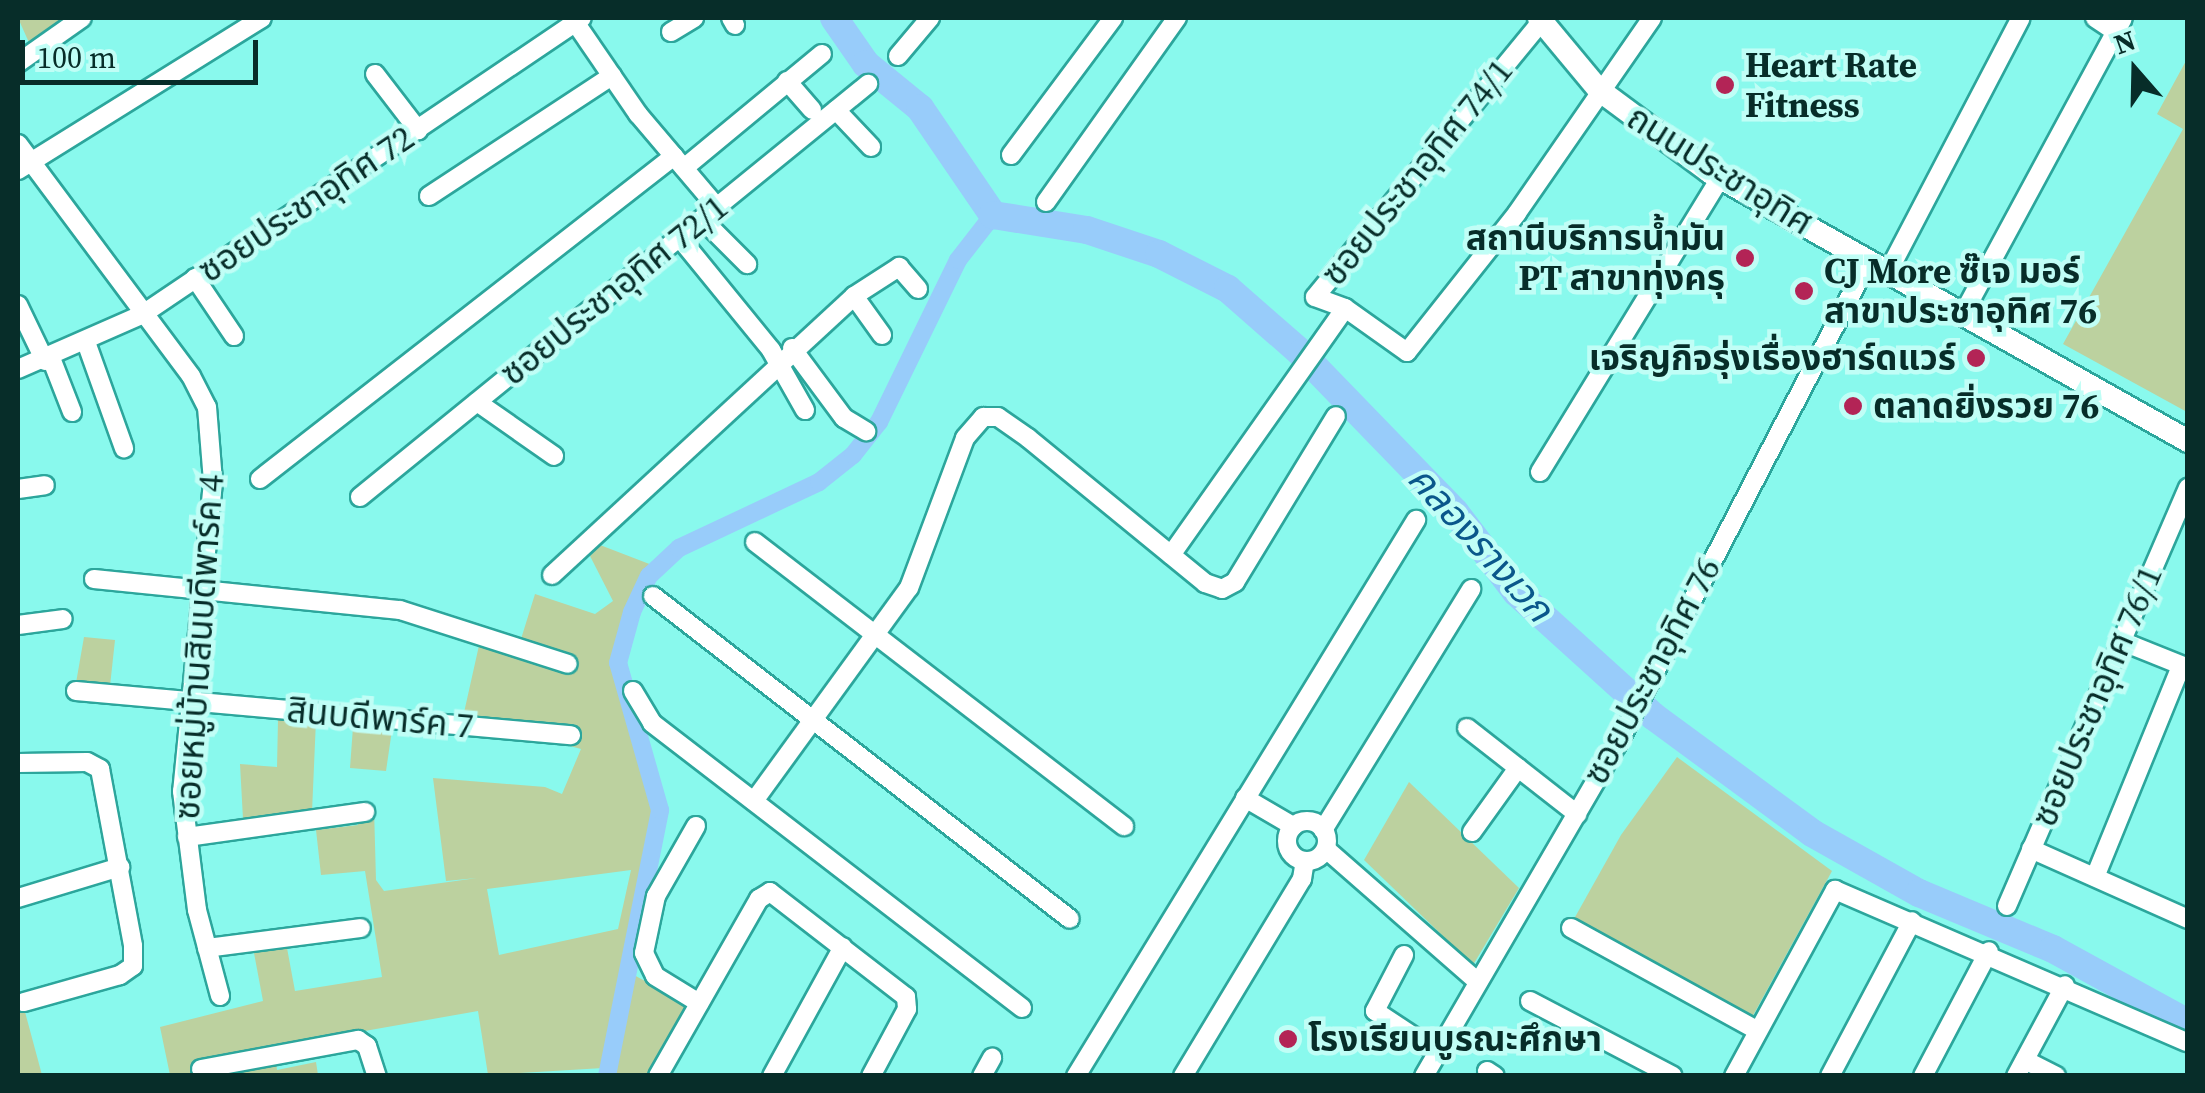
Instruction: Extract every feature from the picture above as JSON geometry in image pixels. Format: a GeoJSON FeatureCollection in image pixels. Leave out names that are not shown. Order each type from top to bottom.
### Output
{"type":"FeatureCollection","features":[{"type":"Feature","properties":{"kind":"main road","name":"ถนนประชาอุทิศ"},"geometry":{"type":"LineString","coordinates":[[1540,19],[1599,90],[1720,177],[2188,441]]}},
{"type":"Feature","properties":{"kind":"street"},"geometry":{"type":"LineString","coordinates":[[18,63],[82,18]]}},
{"type":"Feature","properties":{"kind":"street"},"geometry":{"type":"LineString","coordinates":[[24,167],[262,18]]}},
{"type":"Feature","properties":{"kind":"street"},"geometry":{"type":"LineString","coordinates":[[670,32],[694,18]]}},
{"type":"Feature","properties":{"kind":"street"},"geometry":{"type":"LineString","coordinates":[[898,56],[930,18]]}},
{"type":"Feature","properties":{"kind":"street"},"geometry":{"type":"LineString","coordinates":[[1011,156],[1113,18]]}},
{"type":"Feature","properties":{"kind":"street"},"geometry":{"type":"LineString","coordinates":[[1345,308],[1406,352],[1517,213],[1652,18]]}},
{"type":"Feature","properties":{"kind":"street","name":"ซอยประชาอุทิศ 76"},"geometry":{"type":"LineString","coordinates":[[1424,1076],[1616,745],[1650,676],[2021,18]]}},
{"type":"Feature","properties":{"kind":"street"},"geometry":{"type":"LineString","coordinates":[[1963,314],[2118,24],[2095,18]]}},
{"type":"Feature","properties":{"kind":"street"},"geometry":{"type":"LineString","coordinates":[[1046,202],[1174,19]]}},
{"type":"Feature","properties":{"kind":"street","name":"ซอยประชาอุทิศ 74/1"},"geometry":{"type":"LineString","coordinates":[[1171,555],[1345,308],[1315,297],[1540,19]]}},
{"type":"Feature","properties":{"kind":"street"},"geometry":{"type":"LineString","coordinates":[[579,20],[612,76],[717,207]]}},
{"type":"Feature","properties":{"kind":"street","name":"ซอยประชาอุทิศ 72"},"geometry":{"type":"LineString","coordinates":[[18,369],[48,360],[143,314],[579,20]]}},
{"type":"Feature","properties":{"kind":"street"},"geometry":{"type":"LineString","coordinates":[[260,479],[822,54]]}},
{"type":"Feature","properties":{"kind":"street"},"geometry":{"type":"LineString","coordinates":[[375,74],[418,130]]}},
{"type":"Feature","properties":{"kind":"street"},"geometry":{"type":"LineString","coordinates":[[429,196],[612,76]]}},
{"type":"Feature","properties":{"kind":"street"},"geometry":{"type":"LineString","coordinates":[[787,81],[812,110]]}},
{"type":"Feature","properties":{"kind":"street","name":"ซอยประชาอุทิศ 72/1"},"geometry":{"type":"LineString","coordinates":[[360,496],[868,84]]}},
{"type":"Feature","properties":{"kind":"street"},"geometry":{"type":"LineString","coordinates":[[836,110],[872,147]]}},
{"type":"Feature","properties":{"kind":"street","name":"ซอยหมู่บ้านสินบดีพาร์ค 4"},"geometry":{"type":"LineString","coordinates":[[18,144],[24,167],[143,314],[207,407],[213,482],[189,702],[186,837],[220,996]]}},
{"type":"Feature","properties":{"kind":"street"},"geometry":{"type":"LineString","coordinates":[[1540,472],[1720,177]]}},
{"type":"Feature","properties":{"kind":"street"},"geometry":{"type":"LineString","coordinates":[[702,219],[747,264]]}},
{"type":"Feature","properties":{"kind":"street"},"geometry":{"type":"LineString","coordinates":[[680,237],[778,362],[805,410]]}},
{"type":"Feature","properties":{"kind":"street"},"geometry":{"type":"LineString","coordinates":[[552,575],[792,348],[854,296],[898,267],[918,289]]}},
{"type":"Feature","properties":{"kind":"street"},"geometry":{"type":"LineString","coordinates":[[195,278],[234,336]]}},
{"type":"Feature","properties":{"kind":"street"},"geometry":{"type":"LineString","coordinates":[[854,296],[882,335]]}},
{"type":"Feature","properties":{"kind":"street"},"geometry":{"type":"LineString","coordinates":[[18,305],[72,412]]}},
{"type":"Feature","properties":{"kind":"street"},"geometry":{"type":"LineString","coordinates":[[86,342],[124,448]]}},
{"type":"Feature","properties":{"kind":"street"},"geometry":{"type":"LineString","coordinates":[[792,348],[844,418],[866,431]]}},
{"type":"Feature","properties":{"kind":"street"},"geometry":{"type":"LineString","coordinates":[[477,402],[554,456]]}},
{"type":"Feature","properties":{"kind":"street"},"geometry":{"type":"LineString","coordinates":[[754,800],[909,588],[965,438],[983,416],[998,417],[1028,438],[1205,583],[1222,589],[1235,582],[1336,416]]}},
{"type":"Feature","properties":{"kind":"street"},"geometry":{"type":"LineString","coordinates":[[18,489],[45,486]]}},
{"type":"Feature","properties":{"kind":"street","name":"ซอยประชาอุทิศ 76/1"},"geometry":{"type":"LineString","coordinates":[[2007,906],[2188,487]]}},
{"type":"Feature","properties":{"kind":"street"},"geometry":{"type":"LineString","coordinates":[[1076,1076],[1245,798],[1279,754],[1416,520]]}},
{"type":"Feature","properties":{"kind":"street"},"geometry":{"type":"LineString","coordinates":[[755,542],[1124,826]]}},
{"type":"Feature","properties":{"kind":"street"},"geometry":{"type":"LineString","coordinates":[[94,579],[400,610],[568,664]]}},
{"type":"Feature","properties":{"kind":"street"},"geometry":{"type":"LineString","coordinates":[[1183,1076],[1302,879],[1305,862],[1325,839],[1472,588]]}},
{"type":"Feature","properties":{"kind":"street"},"geometry":{"type":"LineString","coordinates":[[653,596],[1070,919]]}},
{"type":"Feature","properties":{"kind":"street"},"geometry":{"type":"LineString","coordinates":[[18,625],[63,619]]}},
{"type":"Feature","properties":{"kind":"street"},"geometry":{"type":"LineString","coordinates":[[2094,876],[2184,667],[2122,641]]}},
{"type":"Feature","properties":{"kind":"street","name":"สินบดีพาร์ค 7"},"geometry":{"type":"LineString","coordinates":[[76,690],[571,735]]}},
{"type":"Feature","properties":{"kind":"street"},"geometry":{"type":"LineString","coordinates":[[633,690],[652,723],[1022,1008]]}},
{"type":"Feature","properties":{"kind":"street"},"geometry":{"type":"LineString","coordinates":[[1467,728],[1576,814]]}},
{"type":"Feature","properties":{"kind":"street"},"geometry":{"type":"LineString","coordinates":[[18,762],[87,762],[100,769],[120,867],[133,966],[24,1002]]}},
{"type":"Feature","properties":{"kind":"street"},"geometry":{"type":"LineString","coordinates":[[1472,832],[1518,768]]}},
{"type":"Feature","properties":{"kind":"street"},"geometry":{"type":"LineString","coordinates":[[1245,798],[1293,826]]}},
{"type":"Feature","properties":{"kind":"street"},"geometry":{"type":"LineString","coordinates":[[186,837],[365,812]]}},
{"type":"Feature","properties":{"kind":"street"},"geometry":{"type":"LineString","coordinates":[[1293,826],[1306,821],[1478,982]]}},
{"type":"Feature","properties":{"kind":"street"},"geometry":{"type":"LineString","coordinates":[[696,826],[656,896],[644,953],[656,976],[699,1002]]}},
{"type":"Feature","properties":{"kind":"street"},"geometry":{"type":"LineString","coordinates":[[1293,826],[1287,845],[1305,862]]}},
{"type":"Feature","properties":{"kind":"street"},"geometry":{"type":"LineString","coordinates":[[2031,849],[2188,920]]}},
{"type":"Feature","properties":{"kind":"street"},"geometry":{"type":"LineString","coordinates":[[18,898],[120,867]]}},
{"type":"Feature","properties":{"kind":"street"},"geometry":{"type":"LineString","coordinates":[[1734,1076],[1835,890],[1989,951],[2187,1042]]}},
{"type":"Feature","properties":{"kind":"street"},"geometry":{"type":"LineString","coordinates":[[658,1076],[759,898],[770,892],[906,997],[907,1009],[872,1076]]}},
{"type":"Feature","properties":{"kind":"street"},"geometry":{"type":"LineString","coordinates":[[1830,1076],[1912,920]]}},
{"type":"Feature","properties":{"kind":"street"},"geometry":{"type":"LineString","coordinates":[[207,948],[361,928]]}},
{"type":"Feature","properties":{"kind":"street"},"geometry":{"type":"LineString","coordinates":[[1571,928],[1758,1031]]}},
{"type":"Feature","properties":{"kind":"street"},"geometry":{"type":"LineString","coordinates":[[772,1076],[843,948]]}},
{"type":"Feature","properties":{"kind":"street"},"geometry":{"type":"LineString","coordinates":[[1923,1076],[1989,951]]}},
{"type":"Feature","properties":{"kind":"street"},"geometry":{"type":"LineString","coordinates":[[1404,956],[1376,1011],[1437,1052]]}},
{"type":"Feature","properties":{"kind":"street"},"geometry":{"type":"LineString","coordinates":[[2056,1076],[2020,1068],[2065,984]]}},
{"type":"Feature","properties":{"kind":"street"},"geometry":{"type":"LineString","coordinates":[[1530,1000],[1673,1076]]}},
{"type":"Feature","properties":{"kind":"street"},"geometry":{"type":"LineString","coordinates":[[201,1069],[358,1040],[367,1046],[377,1076]]}},
{"type":"Feature","properties":{"kind":"street"},"geometry":{"type":"LineString","coordinates":[[982,1076],[992,1058]]}},
{"type":"Feature","properties":{"kind":"green space"},"geometry":{"type":"Polygon","coordinates":[[[18,18],[74,18],[31,47],[18,18]]]}},
{"type":"Feature","properties":{"kind":"green space"},"geometry":{"type":"Polygon","coordinates":[[[2187,59],[2187,412],[2063,344],[2183,129],[2157,114],[2187,59]]]}},
{"type":"Feature","properties":{"kind":"green space"},"geometry":{"type":"Polygon","coordinates":[[[600,545],[652,565],[622,627],[614,662],[656,808],[603,1068],[488,1075],[478,1011],[274,1047],[277,1070],[316,1062],[318,1075],[170,1075],[160,1027],[263,1001],[254,953],[287,948],[295,991],[382,977],[365,871],[321,875],[316,830],[358,825],[356,807],[374,808],[376,880],[384,891],[477,878],[446,881],[433,778],[545,787],[562,794],[581,749],[463,717],[480,641],[574,671],[576,661],[521,639],[535,594],[595,614],[613,601],[590,556],[600,545]],[[631,870],[487,889],[499,955],[618,929],[631,870]]]}},
{"type":"Feature","properties":{"kind":"green space"},"geometry":{"type":"Polygon","coordinates":[[[84,637],[115,640],[110,686],[76,683],[84,637]]]}},
{"type":"Feature","properties":{"kind":"green space"},"geometry":{"type":"Polygon","coordinates":[[[278,720],[316,720],[312,812],[243,819],[240,764],[277,767],[278,720]]]}},
{"type":"Feature","properties":{"kind":"green space"},"geometry":{"type":"Polygon","coordinates":[[[353,727],[392,730],[386,771],[350,768],[353,727]]]}},
{"type":"Feature","properties":{"kind":"green space"},"geometry":{"type":"Polygon","coordinates":[[[1677,757],[1832,871],[1744,1032],[1565,935],[1621,835],[1677,757]]]}},
{"type":"Feature","properties":{"kind":"green space"},"geometry":{"type":"Polygon","coordinates":[[[1409,782],[1519,888],[1473,965],[1364,860],[1409,782]]]}},
{"type":"Feature","properties":{"kind":"green space"},"geometry":{"type":"Polygon","coordinates":[[[632,974],[693,1007],[653,1075],[612,1076],[632,974]]]}},
{"type":"Feature","properties":{"kind":"green space"},"geometry":{"type":"Polygon","coordinates":[[[18,986],[42,1075],[18,1075],[18,986]]]}},
{"type":"Feature","properties":{"kind":"waterway","name":"คลองรางเวก"},"geometry":{"type":"LineString","coordinates":[[834,18],[866,64],[920,108],[993,215],[1087,230],[1159,254],[1228,289],[1301,353],[1455,512],[1516,592],[1653,716],[1812,833],[1919,893],[2053,949],[2188,1023]]}},
{"type":"Feature","properties":{"kind":"waterway"},"geometry":{"type":"LineString","coordinates":[[607,1076],[660,810],[618,663],[632,612],[649,576],[679,548],[819,482],[853,455],[879,422],[958,260],[993,215]]}},
{"type":"Feature","properties":{"kind":"place","name":"Heart Rate Fitness"},"geometry":{"type":"Point","coordinates":[1725,85]}},
{"type":"Feature","properties":{"kind":"place","name":"สถานีบริการน้ำมัน PT สาขาทุ่งครุ"},"geometry":{"type":"Point","coordinates":[1745,258]}},
{"type":"Feature","properties":{"kind":"place","name":"CJ More ซ๊เจ มอร์ สาขาประชาอุทิศ 76"},"geometry":{"type":"Point","coordinates":[1804,291]}},
{"type":"Feature","properties":{"kind":"place","name":"เจริญกิจรุ่งเรื่องฮาร์ดแวร์"},"geometry":{"type":"Point","coordinates":[1976,358]}},
{"type":"Feature","properties":{"kind":"place","name":"ตลาดยิ่งรวย 76"},"geometry":{"type":"Point","coordinates":[1853,406]}},
{"type":"Feature","properties":{"kind":"place","name":"โรงเรียนบูรณะศึกษา"},"geometry":{"type":"Point","coordinates":[1288,1039]}}]}
